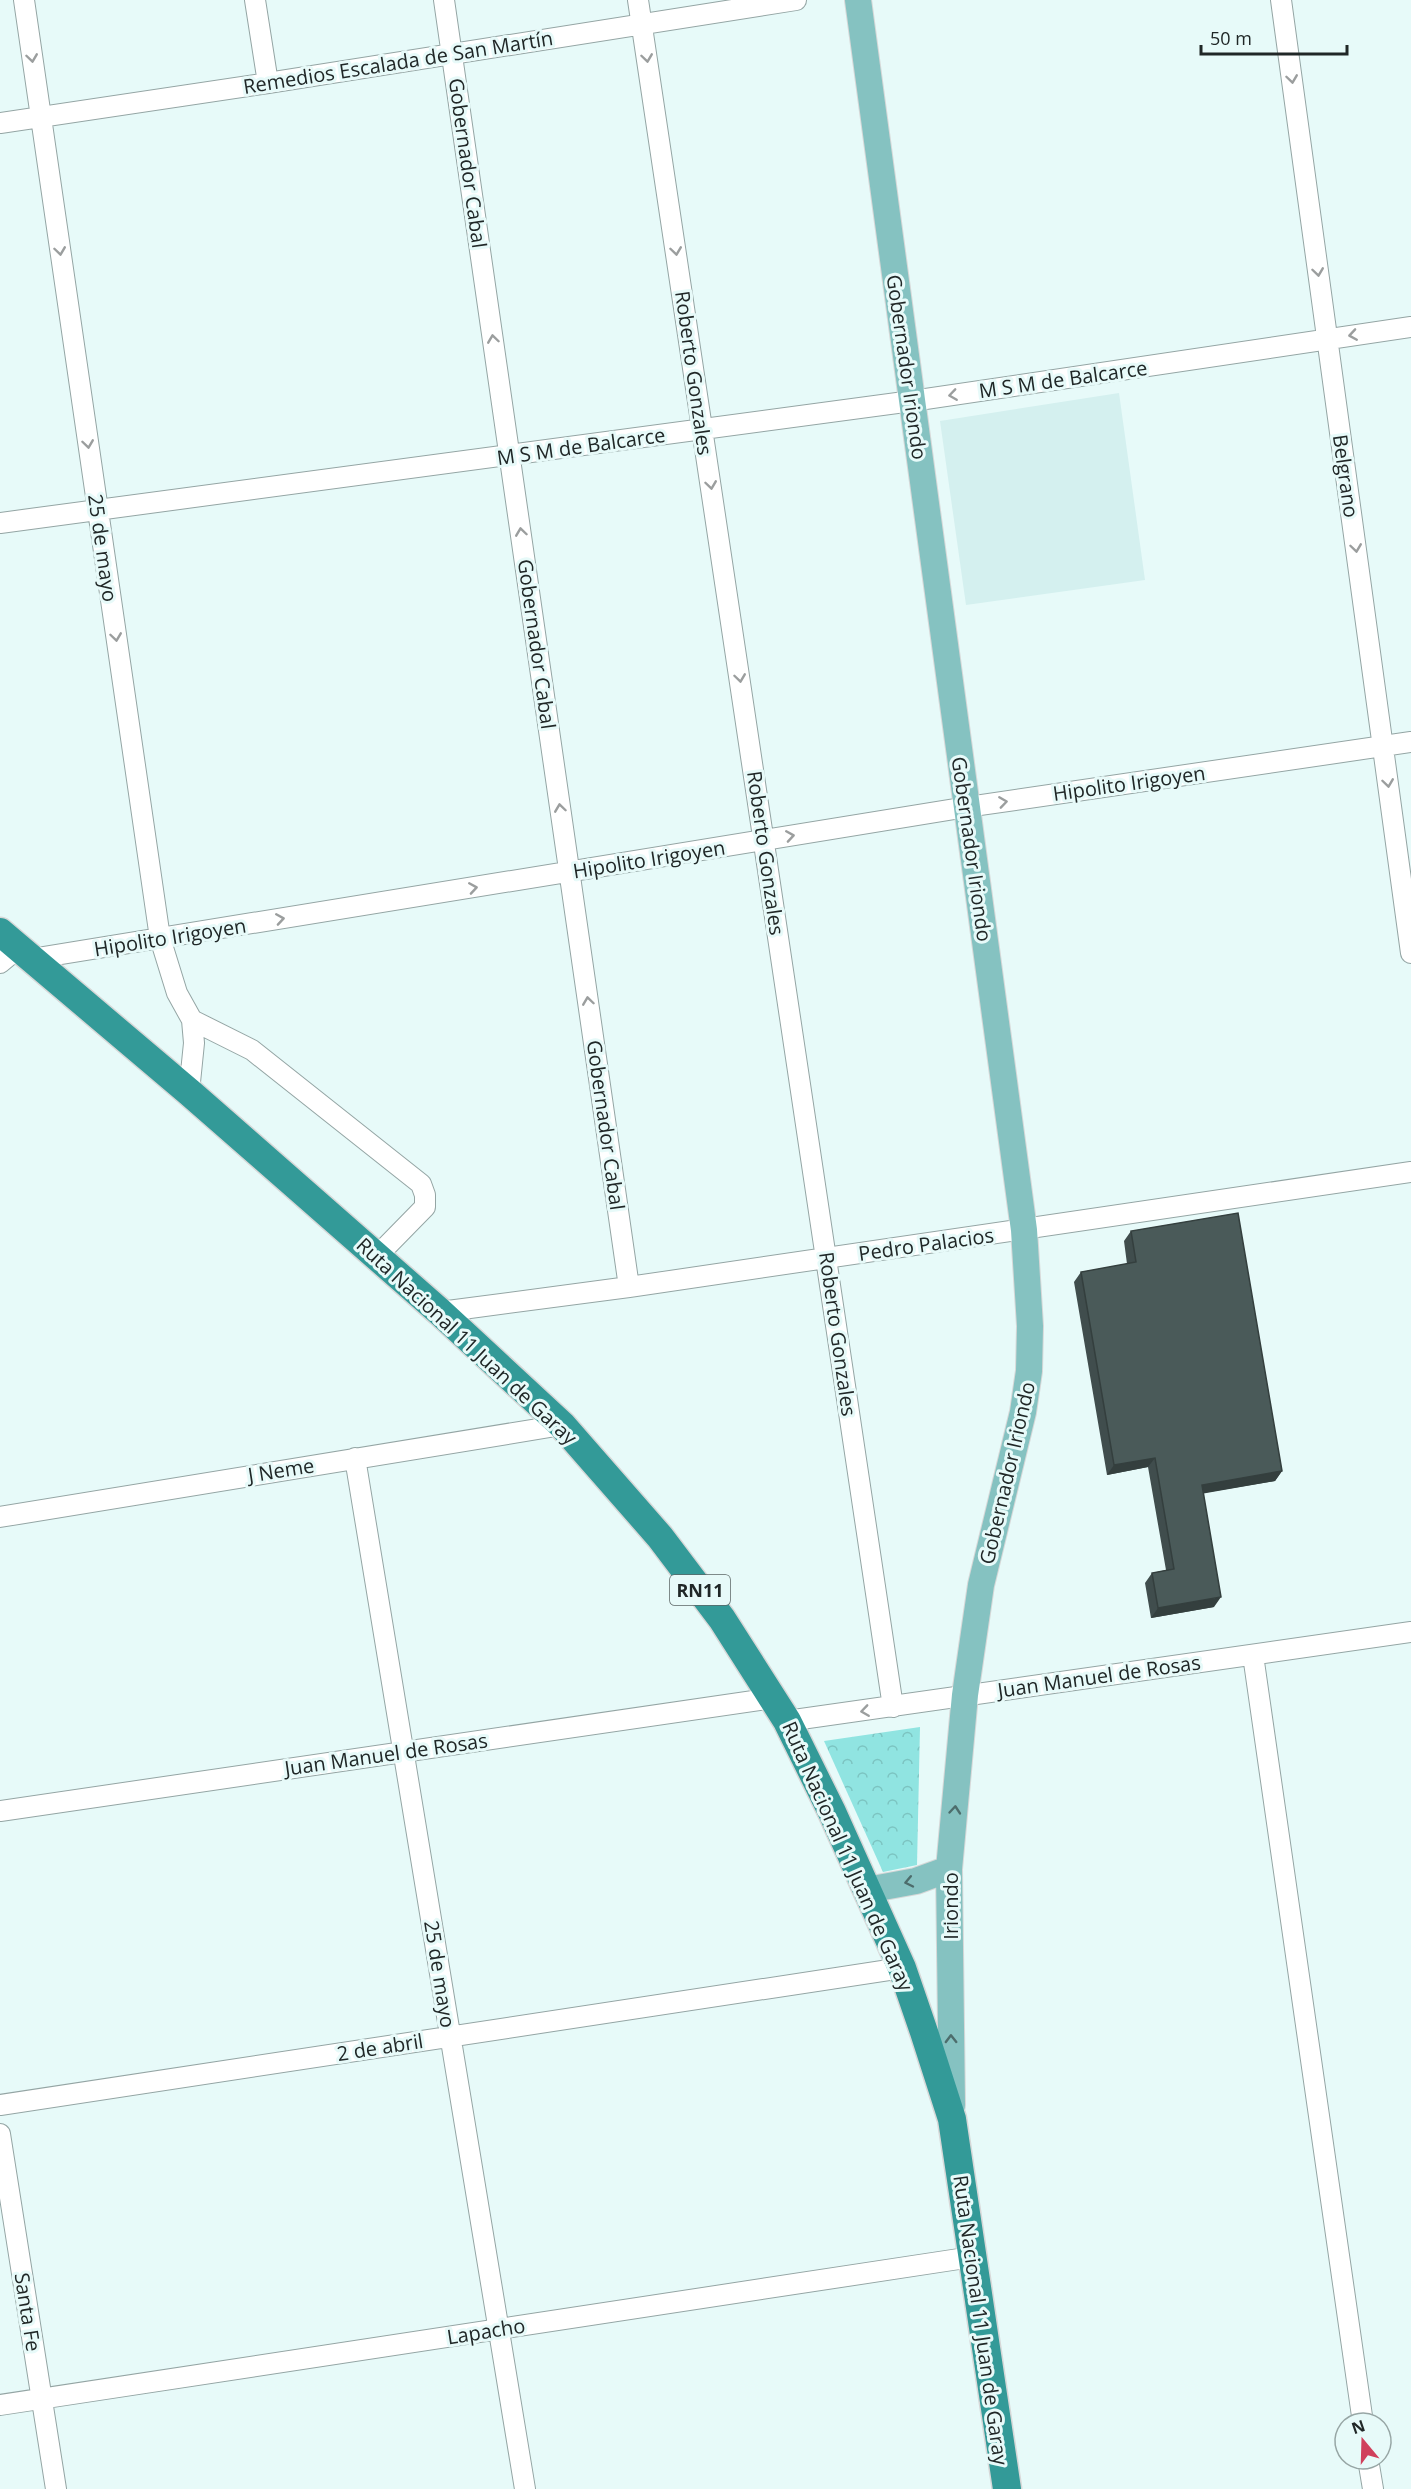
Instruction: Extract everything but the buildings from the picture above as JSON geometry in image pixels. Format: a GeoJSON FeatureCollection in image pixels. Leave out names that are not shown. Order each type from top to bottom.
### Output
{"type":"FeatureCollection","features":[{"type":"Feature","properties":{"kind":"highway","name":"Ruta Nacional 11 Juan de Garay"},"geometry":{"type":"LineString","coordinates":[[12,950],[189,1092],[440,1312],[562,1425],[660,1537],[722,1619],[780,1710],[867,1890],[902,1968],[952,2119],[1007,2489]]}},
{"type":"Feature","properties":{"kind":"main road","name":"Gobernador Iriondo"},"geometry":{"type":"LineString","coordinates":[[858,0],[1024,1230],[1030,1326],[1029,1371],[1023,1412],[981,1585],[965,1695]]}},
{"type":"Feature","properties":{"kind":"main road","name":"Iriondo"},"geometry":{"type":"LineString","coordinates":[[952,2119],[950,1869],[965,1695]]}},
{"type":"Feature","properties":{"kind":"main road"},"geometry":{"type":"LineString","coordinates":[[867,1890],[916,1881],[950,1869]]}},
{"type":"Feature","properties":{"kind":"street","name":"25 de mayo"},"geometry":{"type":"LineString","coordinates":[[24,0],[160,938],[177,993],[192,1020],[194,1043],[189,1092]]}},
{"type":"Feature","properties":{"kind":"street"},"geometry":{"type":"LineString","coordinates":[[255,0],[268,83]]}},
{"type":"Feature","properties":{"kind":"street","name":"Gobernador Cabal"},"geometry":{"type":"LineString","coordinates":[[444,0],[629,1287]]}},
{"type":"Feature","properties":{"kind":"street","name":"Roberto Gonzales"},"geometry":{"type":"LineString","coordinates":[[639,0],[893,1707]]}},
{"type":"Feature","properties":{"kind":"street","name":"Remedios Escalada de San Martín"},"geometry":{"type":"LineString","coordinates":[[0,123],[796,0]]}},
{"type":"Feature","properties":{"kind":"street","name":"Belgrano"},"geometry":{"type":"LineString","coordinates":[[1281,0],[1411,953]]}},
{"type":"Feature","properties":{"kind":"street","name":"M S M de Balcarce"},"geometry":{"type":"LineString","coordinates":[[0,523],[912,401],[1411,327]]}},
{"type":"Feature","properties":{"kind":"street","name":"Hipolito Irigoyen"},"geometry":{"type":"LineString","coordinates":[[12,950],[160,938],[967,807],[1411,742]]}},
{"type":"Feature","properties":{"kind":"street"},"geometry":{"type":"LineString","coordinates":[[192,1020],[252,1050],[421,1184],[425,1195],[425,1207],[377,1256]]}},
{"type":"Feature","properties":{"kind":"street","name":"Pedro Palacios"},"geometry":{"type":"LineString","coordinates":[[440,1312],[629,1287],[1411,1172]]}},
{"type":"Feature","properties":{"kind":"street","name":"J Neme"},"geometry":{"type":"LineString","coordinates":[[0,1516],[562,1425]]}},
{"type":"Feature","properties":{"kind":"street","name":"25 de mayo"},"geometry":{"type":"LineString","coordinates":[[355,1458],[525,2489]]}},
{"type":"Feature","properties":{"kind":"street","name":"Juan Manuel de Rosas"},"geometry":{"type":"LineString","coordinates":[[0,1811],[404,1752],[780,1710],[893,1707],[1411,1632]]}},
{"type":"Feature","properties":{"kind":"street"},"geometry":{"type":"LineString","coordinates":[[1253,1654],[1361,2411]]}},
{"type":"Feature","properties":{"kind":"street","name":"2 de abril"},"geometry":{"type":"LineString","coordinates":[[0,2105],[902,1968]]}},
{"type":"Feature","properties":{"kind":"street","name":"Santa Fe"},"geometry":{"type":"LineString","coordinates":[[0,2134],[56,2489]]}},
{"type":"Feature","properties":{"kind":"street","name":"Lapacho"},"geometry":{"type":"LineString","coordinates":[[0,2405],[972,2257]]}},
{"type":"Feature","properties":{"kind":"street"},"geometry":{"type":"LineString","coordinates":[[1370,2471],[1373,2489]]}},
{"type":"Feature","properties":{"kind":"shaded area"},"geometry":{"type":"Polygon","coordinates":[[[1119,393],[1145,580],[966,605],[940,421],[1119,393]]]}},
{"type":"Feature","properties":{"kind":"green space"},"geometry":{"type":"Polygon","coordinates":[[[920,1727],[917,1865],[883,1872],[824,1741],[920,1727]]]}}]}
